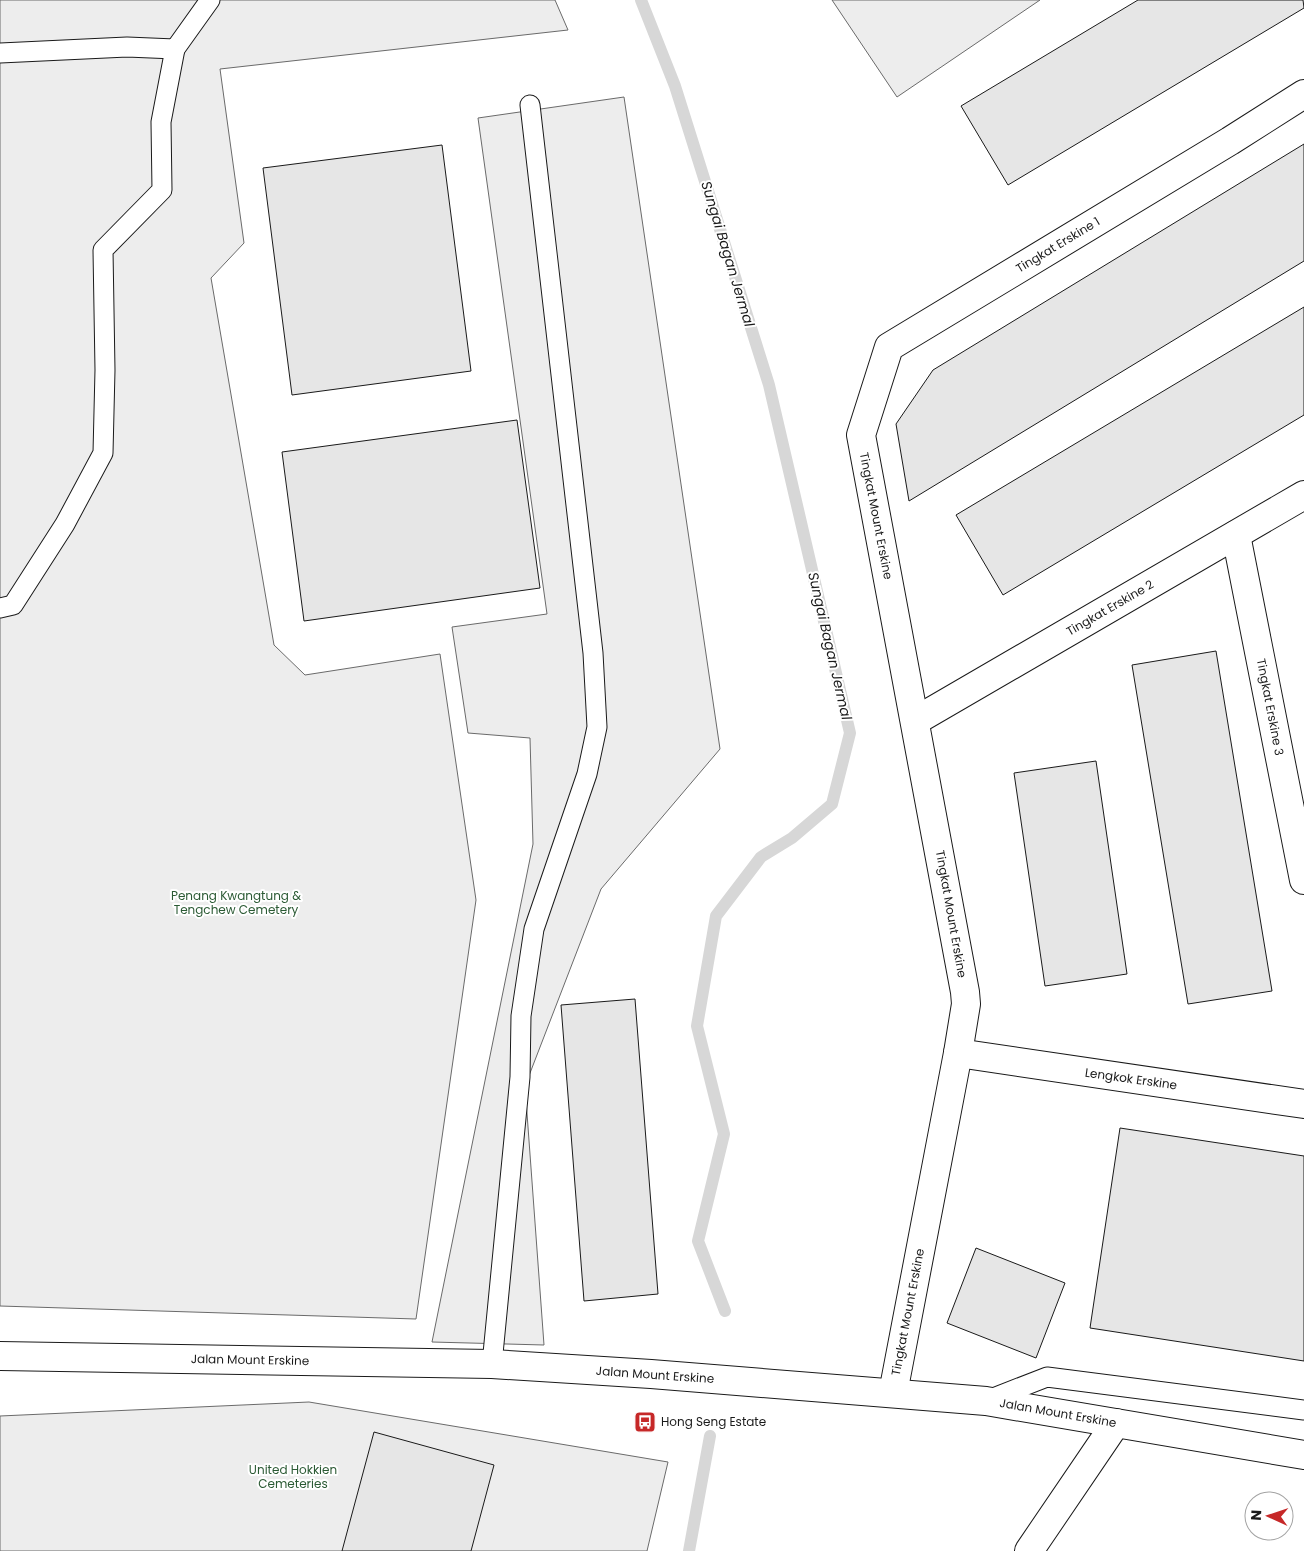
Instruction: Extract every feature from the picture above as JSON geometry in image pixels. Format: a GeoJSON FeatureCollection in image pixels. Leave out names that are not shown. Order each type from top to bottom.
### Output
{"type":"FeatureCollection","features":[{"type":"Feature","properties":{"kind":"street","name":"Tingkat Erskine 1"},"geometry":{"type":"LineString","coordinates":[[861,435],[889,347],[1230,142],[1304,94]]}},
{"type":"Feature","properties":{"kind":"street","name":"Tingkat Mount Erskine"},"geometry":{"type":"LineString","coordinates":[[861,435],[966,1004],[893,1393]]}},
{"type":"Feature","properties":{"kind":"street","name":"Tingkat Erskine 2"},"geometry":{"type":"LineString","coordinates":[[915,722],[1304,495]]}},
{"type":"Feature","properties":{"kind":"street","name":"Tingkat Erskine 3"},"geometry":{"type":"LineString","coordinates":[[1236,535],[1304,880]]}},
{"type":"Feature","properties":{"kind":"street","name":"Lengkok Erskine"},"geometry":{"type":"LineString","coordinates":[[958,1053],[1304,1104]]}},
{"type":"Feature","properties":{"kind":"street","name":"Jalan Mount Erskine"},"geometry":{"type":"LineString","coordinates":[[0,1356],[492,1364],[651,1374],[986,1401],[1304,1455]]}},
{"type":"Feature","properties":{"kind":"street"},"geometry":{"type":"LineString","coordinates":[[1030,1551],[1116,1423]]}},
{"type":"Feature","properties":{"kind":"lane"},"geometry":{"type":"LineString","coordinates":[[0,608],[14,605],[65,524],[103,453],[105,370],[103,250],[162,190],[161,122],[175,49],[210,0]]}},
{"type":"Feature","properties":{"kind":"lane"},"geometry":{"type":"LineString","coordinates":[[0,53],[127,47],[175,49]]}},
{"type":"Feature","properties":{"kind":"lane"},"geometry":{"type":"LineString","coordinates":[[492,1364],[520,1077],[521,1016],[534,929],[587,774],[597,727],[593,652],[530,106]]}},
{"type":"Feature","properties":{"kind":"lane"},"geometry":{"type":"LineString","coordinates":[[986,1401],[1047,1377],[1304,1410]]}},
{"type":"Feature","properties":{"kind":"shaded area","name":"Penang Kwangtung & Tengchew Cemetery"},"geometry":{"type":"Polygon","coordinates":[[[0,0],[555,0],[568,30],[220,69],[244,243],[211,278],[274,645],[305,675],[440,654],[476,900],[416,1319],[0,1306],[0,0]]]}},
{"type":"Feature","properties":{"kind":"shaded area"},"geometry":{"type":"Polygon","coordinates":[[[832,0],[1040,0],[897,97],[832,0]]]}},
{"type":"Feature","properties":{"kind":"shaded area"},"geometry":{"type":"Polygon","coordinates":[[[624,97],[720,749],[601,889],[525,1086],[544,1345],[432,1342],[533,844],[530,738],[468,733],[452,627],[547,614],[478,118],[624,97]]]}},
{"type":"Feature","properties":{"kind":"shaded area","name":"United Hokkien Cemeteries"},"geometry":{"type":"Polygon","coordinates":[[[309,1402],[668,1462],[647,1551],[0,1551],[0,1416],[309,1402]]]}},
{"type":"Feature","properties":{"kind":"building"},"geometry":{"type":"Polygon","coordinates":[[[1138,0],[1303,0],[1304,8],[1008,185],[961,106],[1138,0]]]}},
{"type":"Feature","properties":{"kind":"building"},"geometry":{"type":"Polygon","coordinates":[[[1304,144],[1304,261],[909,501],[896,424],[933,370],[1304,144]]]}},
{"type":"Feature","properties":{"kind":"building"},"geometry":{"type":"Polygon","coordinates":[[[442,145],[471,371],[292,395],[263,168],[442,145]]]}},
{"type":"Feature","properties":{"kind":"building"},"geometry":{"type":"Polygon","coordinates":[[[1304,307],[1304,415],[1003,595],[956,515],[1304,307]]]}},
{"type":"Feature","properties":{"kind":"building"},"geometry":{"type":"Polygon","coordinates":[[[517,420],[540,588],[304,621],[282,452],[517,420]]]}},
{"type":"Feature","properties":{"kind":"building"},"geometry":{"type":"Polygon","coordinates":[[[1216,651],[1272,991],[1188,1004],[1132,665],[1216,651]]]}},
{"type":"Feature","properties":{"kind":"building"},"geometry":{"type":"Polygon","coordinates":[[[1096,761],[1127,974],[1045,986],[1014,773],[1096,761]]]}},
{"type":"Feature","properties":{"kind":"building"},"geometry":{"type":"Polygon","coordinates":[[[635,999],[658,1294],[584,1301],[561,1005],[635,999]]]}},
{"type":"Feature","properties":{"kind":"building"},"geometry":{"type":"Polygon","coordinates":[[[1120,1128],[1304,1156],[1304,1361],[1090,1328],[1120,1128]]]}},
{"type":"Feature","properties":{"kind":"building"},"geometry":{"type":"Polygon","coordinates":[[[976,1248],[1065,1283],[1036,1358],[947,1323],[976,1248]]]}},
{"type":"Feature","properties":{"kind":"building"},"geometry":{"type":"Polygon","coordinates":[[[374,1432],[494,1465],[471,1551],[342,1551],[374,1432]]]}},
{"type":"Feature","properties":{"kind":"waterway","name":"Sungai Bagan Jermal"},"geometry":{"type":"LineString","coordinates":[[641,0],[675,86],[769,385],[850,733],[832,804],[792,838],[761,857],[716,916],[697,1026],[724,1134],[698,1241],[725,1311]]}},
{"type":"Feature","properties":{"kind":"waterway","name":"Sungai Bagan Jermal"},"geometry":{"type":"LineString","coordinates":[[689,1551],[710,1436]]}},
{"type":"Feature","properties":{"kind":"place","name":"Hong Seng Estate"},"geometry":{"type":"Point","coordinates":[645,1422]}}]}
